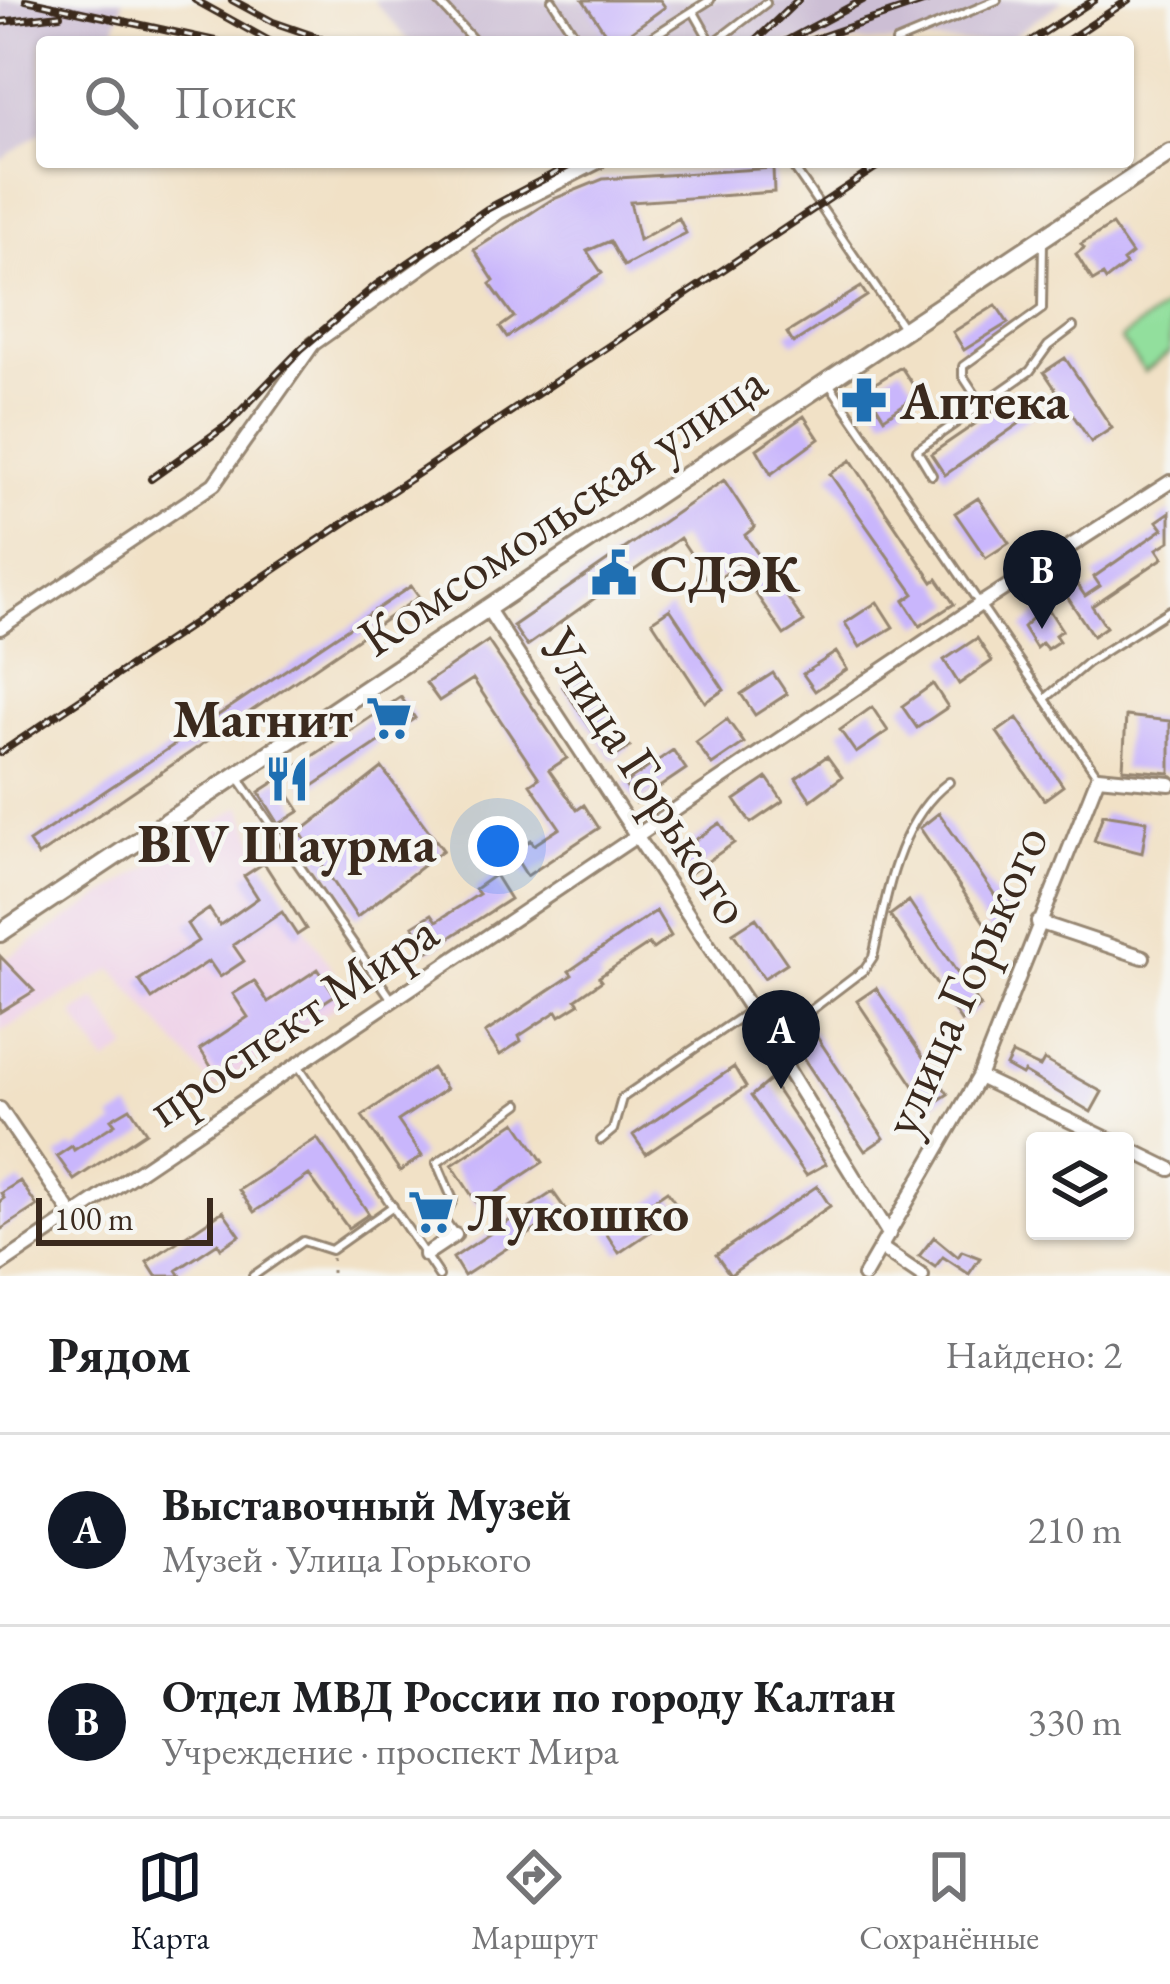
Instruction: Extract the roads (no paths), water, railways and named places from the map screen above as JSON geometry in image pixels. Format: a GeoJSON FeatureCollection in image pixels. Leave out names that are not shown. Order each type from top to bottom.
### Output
{"type":"FeatureCollection","features":[{"type":"Feature","properties":{"kind":"street","name":"Комсомольская улица"},"geometry":{"type":"LineString","coordinates":[[0,933],[1170,153]]}},
{"type":"Feature","properties":{"kind":"street"},"geometry":{"type":"LineString","coordinates":[[0,628],[214,484],[314,344],[499,212],[586,168]]}},
{"type":"Feature","properties":{"kind":"street","name":"проспект Мира"},"geometry":{"type":"LineString","coordinates":[[0,1265],[982,603],[1170,482]]}},
{"type":"Feature","properties":{"kind":"street","name":"Улица Горького"},"geometry":{"type":"LineString","coordinates":[[488,608],[751,1010],[889,1234]]}},
{"type":"Feature","properties":{"kind":"street"},"geometry":{"type":"LineString","coordinates":[[1098,777],[1170,784]]}},
{"type":"Feature","properties":{"kind":"street","name":"улица Горького"},"geometry":{"type":"LineString","coordinates":[[864,1276],[979,1077],[1098,777]]}},
{"type":"Feature","properties":{"kind":"street"},"geometry":{"type":"LineString","coordinates":[[1038,922],[1143,957]]}},
{"type":"Feature","properties":{"kind":"street"},"geometry":{"type":"LineString","coordinates":[[979,1077],[1093,1132]]}},
{"type":"Feature","properties":{"kind":"street"},"geometry":{"type":"LineString","coordinates":[[0,1109],[73,1216]]}},
{"type":"Feature","properties":{"kind":"street"},"geometry":{"type":"LineString","coordinates":[[1134,1152],[1170,1169]]}},
{"type":"Feature","properties":{"kind":"street"},"geometry":{"type":"LineString","coordinates":[[425,1255],[455,1234]]}},
{"type":"Feature","properties":{"kind":"street"},"geometry":{"type":"LineString","coordinates":[[881,1248],[922,1276]]}},
{"type":"Feature","properties":{"kind":"lane"},"geometry":{"type":"LineString","coordinates":[[437,0],[470,36]]}},
{"type":"Feature","properties":{"kind":"lane"},"geometry":{"type":"LineString","coordinates":[[552,0],[576,36]]}},
{"type":"Feature","properties":{"kind":"lane"},"geometry":{"type":"LineString","coordinates":[[654,36],[710,0]]}},
{"type":"Feature","properties":{"kind":"lane"},"geometry":{"type":"LineString","coordinates":[[910,36],[997,0]]}},
{"type":"Feature","properties":{"kind":"lane"},"geometry":{"type":"LineString","coordinates":[[721,36],[766,3]]}},
{"type":"Feature","properties":{"kind":"lane"},"geometry":{"type":"LineString","coordinates":[[694,12],[709,36]]}},
{"type":"Feature","properties":{"kind":"lane"},"geometry":{"type":"LineString","coordinates":[[794,168],[904,328]]}},
{"type":"Feature","properties":{"kind":"lane"},"geometry":{"type":"LineString","coordinates":[[982,405],[963,366],[1042,309],[1043,236]]}},
{"type":"Feature","properties":{"kind":"lane"},"geometry":{"type":"LineString","coordinates":[[932,475],[917,450],[1030,371],[1048,346],[1073,327]]}},
{"type":"Feature","properties":{"kind":"lane"},"geometry":{"type":"LineString","coordinates":[[828,382],[1098,777]]}},
{"type":"Feature","properties":{"kind":"lane"},"geometry":{"type":"LineString","coordinates":[[1046,698],[1087,663],[1170,610]]}},
{"type":"Feature","properties":{"kind":"lane"},"geometry":{"type":"LineString","coordinates":[[238,777],[393,1002]]}},
{"type":"Feature","properties":{"kind":"lane"},"geometry":{"type":"LineString","coordinates":[[768,1042],[865,969],[873,957],[897,862],[917,815],[949,782]]}},
{"type":"Feature","properties":{"kind":"lane"},"geometry":{"type":"LineString","coordinates":[[601,1140],[613,1130],[622,1098],[751,1010]]}},
{"type":"Feature","properties":{"kind":"lane"},"geometry":{"type":"LineString","coordinates":[[298,1065],[440,1276]]}},
{"type":"Feature","properties":{"kind":"lane"},"geometry":{"type":"LineString","coordinates":[[455,1234],[443,1218],[453,1200],[437,1162],[519,1104]]}},
{"type":"Feature","properties":{"kind":"lane"},"geometry":{"type":"LineString","coordinates":[[253,1276],[303,1241],[332,1250],[393,1207]]}},
{"type":"Feature","properties":{"kind":"railway"},"geometry":{"type":"LineString","coordinates":[[26,0],[192,36]]}},
{"type":"Feature","properties":{"kind":"railway"},"geometry":{"type":"LineString","coordinates":[[195,0],[260,36]]}},
{"type":"Feature","properties":{"kind":"railway"},"geometry":{"type":"LineString","coordinates":[[232,0],[314,36]]}},
{"type":"Feature","properties":{"kind":"railway"},"geometry":{"type":"LineString","coordinates":[[760,36],[798,0]]}},
{"type":"Feature","properties":{"kind":"railway"},"geometry":{"type":"LineString","coordinates":[[795,36],[863,0]]}},
{"type":"Feature","properties":{"kind":"railway"},"geometry":{"type":"LineString","coordinates":[[824,36],[929,0]]}},
{"type":"Feature","properties":{"kind":"railway"},"geometry":{"type":"LineString","coordinates":[[1038,36],[1094,0]]}},
{"type":"Feature","properties":{"kind":"railway"},"geometry":{"type":"LineString","coordinates":[[1074,36],[1128,0]]}},
{"type":"Feature","properties":{"kind":"railway"},"geometry":{"type":"LineString","coordinates":[[0,22],[60,15]]}},
{"type":"Feature","properties":{"kind":"railway"},"geometry":{"type":"LineString","coordinates":[[151,479],[227,425],[301,349],[376,285],[487,209],[565,168]]}},
{"type":"Feature","properties":{"kind":"railway"},"geometry":{"type":"LineString","coordinates":[[0,753],[875,168]]}},
{"type":"Feature","properties":{"kind":"place","name":"Аптека"},"geometry":{"type":"Point","coordinates":[864,400]}},
{"type":"Feature","properties":{"kind":"place","name":"СДЭК"},"geometry":{"type":"Point","coordinates":[614,573]}},
{"type":"Feature","properties":{"kind":"place","name":"Отдел МВД России по городу Калтан"},"geometry":{"type":"Point","coordinates":[1042,629]}},
{"type":"Feature","properties":{"kind":"place","name":"Магнит"},"geometry":{"type":"Point","coordinates":[389,718]}},
{"type":"Feature","properties":{"kind":"place","name":"BIV Шаурма"},"geometry":{"type":"Point","coordinates":[287,779]}},
{"type":"Feature","properties":{"kind":"place","name":"Выставочный Музей"},"geometry":{"type":"Point","coordinates":[781,1089]}},
{"type":"Feature","properties":{"kind":"place","name":"Лукошко"},"geometry":{"type":"Point","coordinates":[431,1212]}}]}
